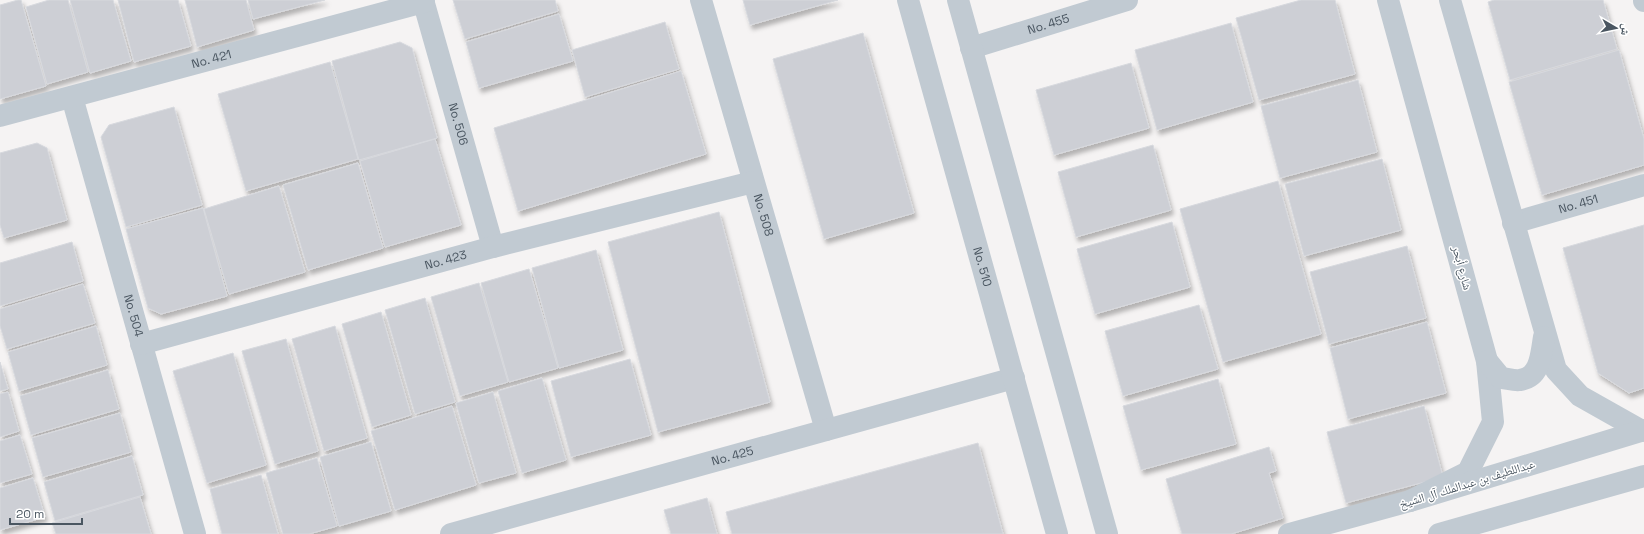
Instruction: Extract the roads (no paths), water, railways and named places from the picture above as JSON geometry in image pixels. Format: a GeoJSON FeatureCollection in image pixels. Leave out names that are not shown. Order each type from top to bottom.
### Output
{"type":"FeatureCollection","features":[{"type":"Feature","properties":{"kind":"street","name":"No. 508"},"geometry":{"type":"LineString","coordinates":[[701,0],[826,430]]}},
{"type":"Feature","properties":{"kind":"street","name":"No. 510"},"geometry":{"type":"LineString","coordinates":[[908,0],[1057,534]]}},
{"type":"Feature","properties":{"kind":"street"},"geometry":{"type":"LineString","coordinates":[[958,0],[1107,534]]}},
{"type":"Feature","properties":{"kind":"street","name":"No. 455"},"geometry":{"type":"LineString","coordinates":[[971,48],[1126,0]]}},
{"type":"Feature","properties":{"kind":"street","name":"شارع أبحر"},"geometry":{"type":"LineString","coordinates":[[1388,0],[1487,361],[1493,422],[1468,472],[1410,501]]}},
{"type":"Feature","properties":{"kind":"street"},"geometry":{"type":"LineString","coordinates":[[1450,0],[1556,370],[1580,396],[1643,431]]}},
{"type":"Feature","properties":{"kind":"street","name":"No. 421"},"geometry":{"type":"LineString","coordinates":[[0,116],[423,1]]}},
{"type":"Feature","properties":{"kind":"street","name":"No. 506"},"geometry":{"type":"LineString","coordinates":[[423,1],[493,247]]}},
{"type":"Feature","properties":{"kind":"street","name":"No. 504"},"geometry":{"type":"LineString","coordinates":[[72,97],[195,534]]}},
{"type":"Feature","properties":{"kind":"street","name":"No. 423"},"geometry":{"type":"LineString","coordinates":[[141,344],[493,247],[753,182]]}},
{"type":"Feature","properties":{"kind":"street","name":"No. 451"},"geometry":{"type":"LineString","coordinates":[[1514,223],[1644,185]]}},
{"type":"Feature","properties":{"kind":"street"},"geometry":{"type":"LineString","coordinates":[[1487,361],[1501,378],[1520,380],[1534,374],[1540,363],[1545,332]]}},
{"type":"Feature","properties":{"kind":"street","name":"No. 425"},"geometry":{"type":"LineString","coordinates":[[451,534],[1014,378]]}},
{"type":"Feature","properties":{"kind":"street","name":"عبداللطيف بن عبدالملك آل الشيخ"},"geometry":{"type":"LineString","coordinates":[[1289,534],[1410,501],[1643,431]]}},
{"type":"Feature","properties":{"kind":"street"},"geometry":{"type":"LineString","coordinates":[[1439,534],[1644,476]]}}]}
